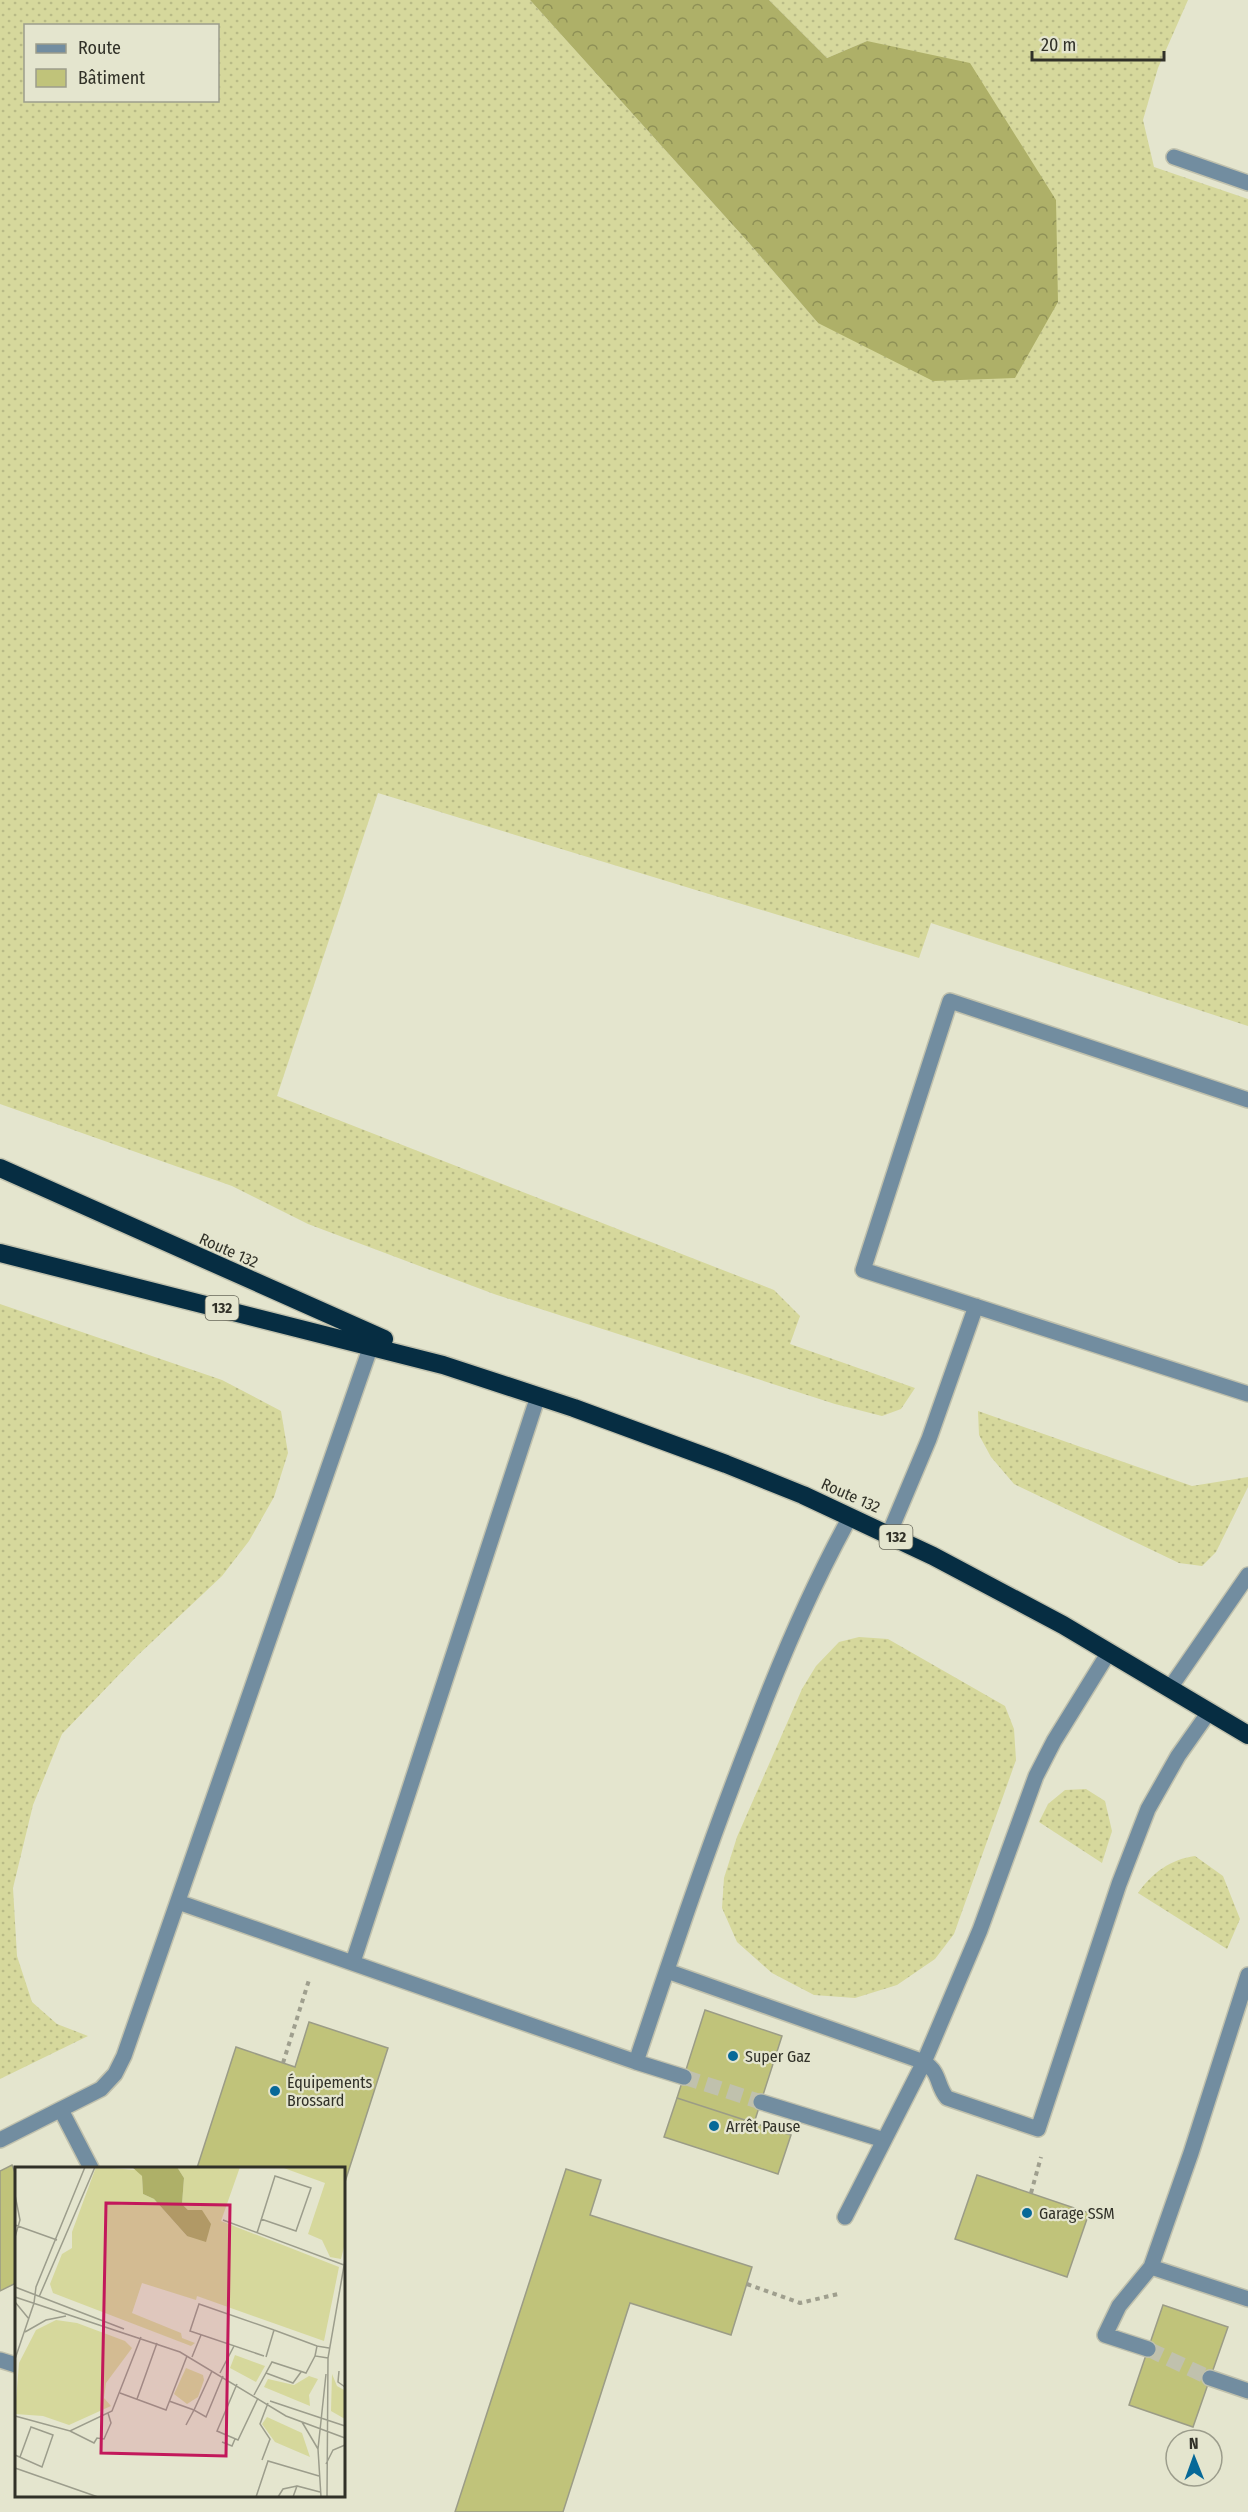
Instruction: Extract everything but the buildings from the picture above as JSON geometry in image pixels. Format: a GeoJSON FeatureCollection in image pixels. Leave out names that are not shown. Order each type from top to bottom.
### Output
{"type":"FeatureCollection","features":[{"type":"Feature","properties":{"kind":"highway","name":"Route 132"},"geometry":{"type":"LineString","coordinates":[[0,1168],[373,1340],[715,1460],[889,1533],[1109,1652],[1248,1736]]}},
{"type":"Feature","properties":{"kind":"highway","name":"Route 132"},"geometry":{"type":"LineString","coordinates":[[0,1252],[373,1340]]}},
{"type":"Feature","properties":{"kind":"lane"},"geometry":{"type":"LineString","coordinates":[[1174,157],[1248,183]]}},
{"type":"Feature","properties":{"kind":"lane"},"geometry":{"type":"LineString","coordinates":[[1248,1100],[950,1001],[863,1270],[1248,1394]]}},
{"type":"Feature","properties":{"kind":"lane"},"geometry":{"type":"LineString","coordinates":[[889,1533],[929,1439],[976,1306]]}},
{"type":"Feature","properties":{"kind":"lane"},"geometry":{"type":"LineString","coordinates":[[0,2140],[101,2089],[115,2074],[124,2056],[373,1340]]}},
{"type":"Feature","properties":{"kind":"lane"},"geometry":{"type":"LineString","coordinates":[[352,1962],[538,1396]]}},
{"type":"Feature","properties":{"kind":"lane"},"geometry":{"type":"LineString","coordinates":[[636,2062],[712,1836],[783,1653],[850,1516]]}},
{"type":"Feature","properties":{"kind":"lane"},"geometry":{"type":"LineString","coordinates":[[1170,1688],[1248,1575]]}},
{"type":"Feature","properties":{"kind":"lane"},"geometry":{"type":"LineString","coordinates":[[844,2217],[924,2062],[980,1930],[1036,1776],[1058,1732],[1109,1652]]}},
{"type":"Feature","properties":{"kind":"lane"},"geometry":{"type":"LineString","coordinates":[[667,1971],[924,2062],[933,2068],[943,2093],[948,2098],[1038,2130],[1119,1884],[1148,1809],[1172,1764],[1209,1712]]}},
{"type":"Feature","properties":{"kind":"lane"},"geometry":{"type":"LineString","coordinates":[[178,1902],[684,2077]]}},
{"type":"Feature","properties":{"kind":"lane"},"geometry":{"type":"LineString","coordinates":[[1148,2349],[1105,2335],[1119,2306],[1151,2267],[1248,1975]]}},
{"type":"Feature","properties":{"kind":"lane"},"geometry":{"type":"LineString","coordinates":[[761,2102],[884,2140]]}},
{"type":"Feature","properties":{"kind":"lane"},"geometry":{"type":"LineString","coordinates":[[61,2110],[90,2167]]}},
{"type":"Feature","properties":{"kind":"lane"},"geometry":{"type":"LineString","coordinates":[[1151,2267],[1248,2299]]}},
{"type":"Feature","properties":{"kind":"lane"},"geometry":{"type":"LineString","coordinates":[[0,2360],[15,2365]]}},
{"type":"Feature","properties":{"kind":"lane"},"geometry":{"type":"LineString","coordinates":[[1210,2378],[1248,2391]]}},
{"type":"Feature","properties":{"kind":"path"},"geometry":{"type":"LineString","coordinates":[[283,2063],[319,1950]]}},
{"type":"Feature","properties":{"kind":"path"},"geometry":{"type":"LineString","coordinates":[[747,2284],[800,2303],[838,2294]]}},
{"type":"Feature","properties":{"kind":"green space"},"geometry":{"type":"Polygon","coordinates":[[[0,0],[530,0],[818,323],[867,41],[827,58],[769,0],[1188,0],[1158,68],[1143,120],[1154,167],[1248,199],[1248,1026],[931,923],[919,958],[378,793],[277,1096],[774,1290],[800,1316],[790,1344],[915,1388],[901,1409],[882,1416],[835,1404],[494,1294],[308,1224],[232,1186],[0,1104],[0,0]]]}},
{"type":"Feature","properties":{"kind":"green space"},"geometry":{"type":"Polygon","coordinates":[[[530,0],[769,0],[827,58],[867,41],[970,63],[1056,200],[1058,302],[1015,378],[933,381],[818,323],[530,0]]]}},
{"type":"Feature","properties":{"kind":"green space"},"geometry":{"type":"Polygon","coordinates":[[[0,1304],[222,1380],[281,1411],[288,1453],[274,1497],[249,1541],[222,1576],[137,1656],[62,1734],[33,1805],[13,1888],[17,1956],[32,2002],[57,2024],[88,2036],[0,2079],[0,1304]]]}},
{"type":"Feature","properties":{"kind":"green space"},"geometry":{"type":"Polygon","coordinates":[[[978,1411],[1192,1486],[1248,1477],[1248,1487],[1216,1552],[1202,1566],[1179,1563],[1014,1484],[991,1457],[979,1435],[978,1411]]]}},
{"type":"Feature","properties":{"kind":"green space"},"geometry":{"type":"Polygon","coordinates":[[[859,1637],[888,1639],[1005,1706],[1014,1729],[1016,1760],[954,1934],[935,1959],[897,1985],[855,1998],[814,1995],[772,1973],[737,1942],[722,1908],[724,1878],[737,1837],[802,1689],[816,1666],[839,1642],[859,1637]]]}},
{"type":"Feature","properties":{"kind":"green space"},"geometry":{"type":"Polygon","coordinates":[[[1086,1789],[1105,1801],[1112,1831],[1102,1863],[1039,1822],[1048,1804],[1065,1790],[1086,1789]]]}},
{"type":"Feature","properties":{"kind":"green space"},"geometry":{"type":"Polygon","coordinates":[[[1195,1856],[1223,1876],[1240,1919],[1227,1949],[1138,1893],[1149,1879],[1163,1868],[1178,1860],[1195,1856]]]}},
{"type":"Feature","properties":{"kind":"tunnel"},"geometry":{"type":"LineString","coordinates":[[684,2077],[761,2102]]}},
{"type":"Feature","properties":{"kind":"tunnel"},"geometry":{"type":"LineString","coordinates":[[1148,2349],[1210,2378]]}},
{"type":"Feature","properties":{"kind":"place","name":"Super Gaz"},"geometry":{"type":"Point","coordinates":[733,2056]}},
{"type":"Feature","properties":{"kind":"place","name":"Équipements Brossard"},"geometry":{"type":"Point","coordinates":[275,2091]}},
{"type":"Feature","properties":{"kind":"place","name":"Arrêt Pause"},"geometry":{"type":"Point","coordinates":[714,2126]}},
{"type":"Feature","properties":{"kind":"place","name":"Garage SSM"},"geometry":{"type":"Point","coordinates":[1027,2213]}}]}
